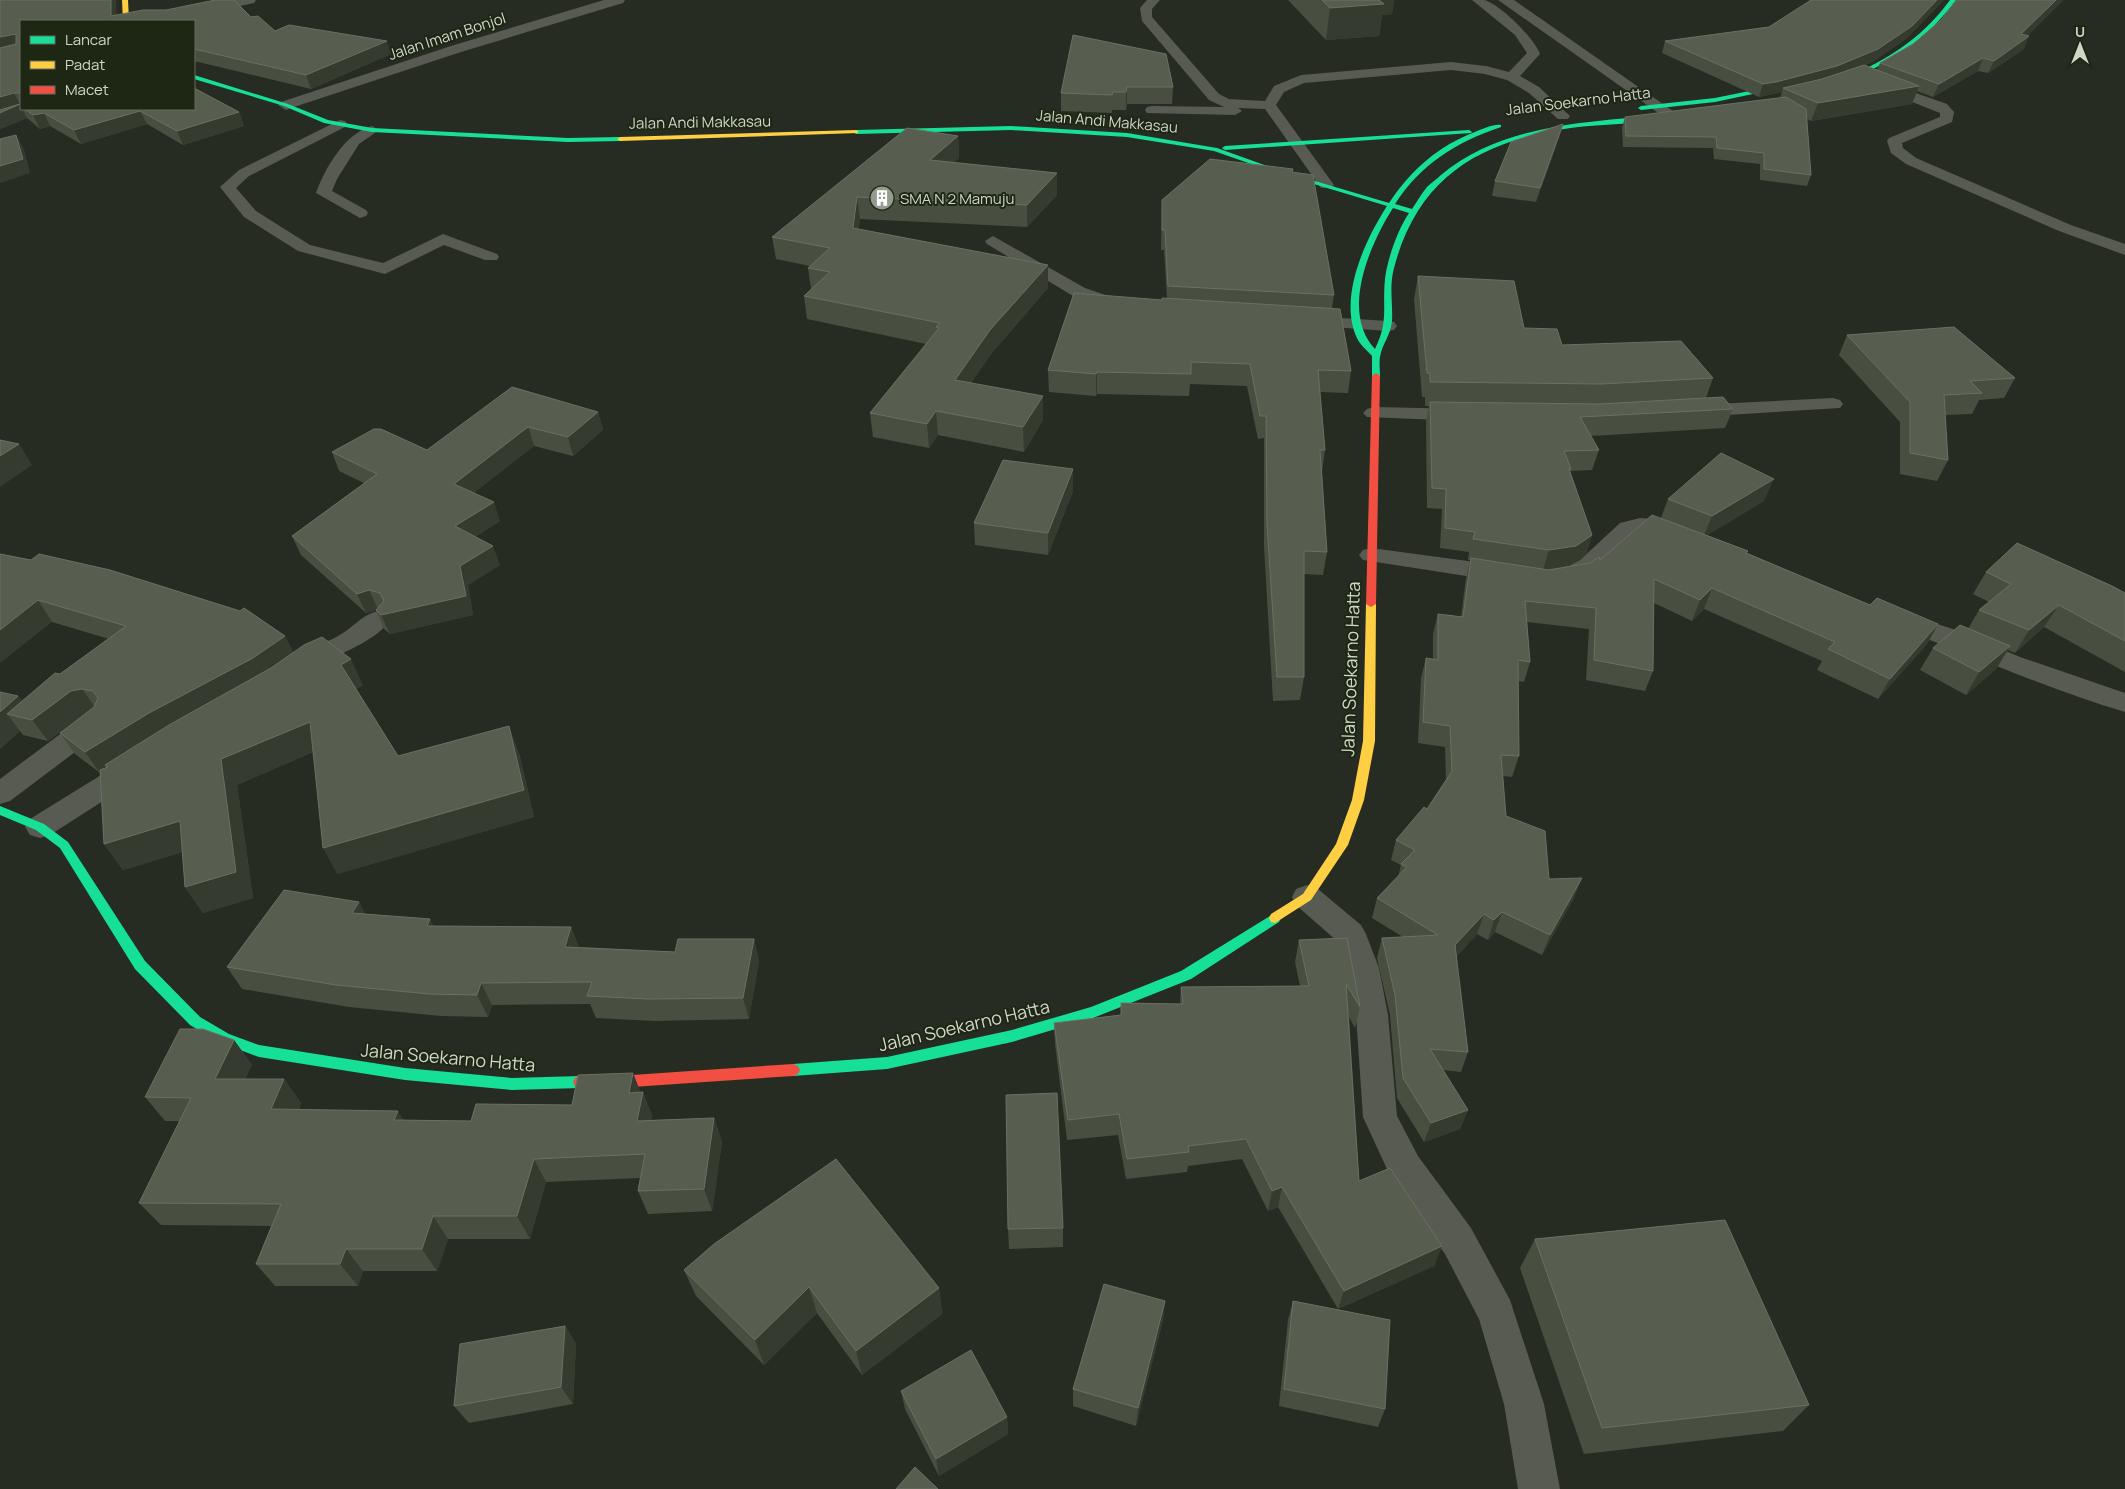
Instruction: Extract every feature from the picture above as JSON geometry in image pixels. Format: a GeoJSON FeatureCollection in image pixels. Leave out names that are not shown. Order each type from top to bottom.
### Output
{"type":"FeatureCollection","features":[{"type":"Feature","properties":{"kind":"street"},"geometry":{"type":"LineString","coordinates":[[125,0],[126,20]]}},
{"type":"Feature","properties":{"kind":"street"},"geometry":{"type":"LineString","coordinates":[[159,20],[250,0]]}},
{"type":"Feature","properties":{"kind":"street","name":"Jalan Imam Bonjol"},"geometry":{"type":"LineString","coordinates":[[286,105],[456,49],[618,0]]}},
{"type":"Feature","properties":{"kind":"street"},"geometry":{"type":"LineString","coordinates":[[1505,0],[1672,116]]}},
{"type":"Feature","properties":{"kind":"street"},"geometry":{"type":"LineString","coordinates":[[1826,87],[1859,76],[1902,52],[1930,28],[1953,0]]}},
{"type":"Feature","properties":{"kind":"street","name":"Jalan Andi Makkasau"},"geometry":{"type":"LineString","coordinates":[[195,77],[286,105],[326,122],[372,130],[568,140],[1011,128],[1127,135],[1215,149]]}},
{"type":"Feature","properties":{"kind":"street","name":"Jalan Soekarno Hatta"},"geometry":{"type":"LineString","coordinates":[[1544,118],[1753,94],[1795,82]]}},
{"type":"Feature","properties":{"kind":"street","name":"Jalan Soekarno Hatta"},"geometry":{"type":"LineString","coordinates":[[0,810],[40,827],[64,845],[140,966],[195,1021],[224,1038],[259,1050],[366,1070],[512,1084],[632,1081],[878,1064],[950,1050],[1094,1012],[1186,975],[1307,897],[1342,845],[1358,800],[1368,741],[1376,355],[1388,326],[1388,278],[1402,233],[1413,212],[1428,192],[1443,178],[1482,149],[1498,142],[1560,128],[1732,109]]}},
{"type":"Feature","properties":{"kind":"street","name":"Jalan Soekarno Hatta"},"geometry":{"type":"LineString","coordinates":[[1376,355],[1362,338],[1356,306],[1364,261],[1377,224],[1389,203],[1408,180],[1458,140],[1478,132],[1514,123]]}},
{"type":"Feature","properties":{"kind":"street"},"geometry":{"type":"LineString","coordinates":[[1215,149],[1478,132]]}},
{"type":"Feature","properties":{"kind":"street"},"geometry":{"type":"LineString","coordinates":[[1215,149],[1276,171],[1389,203],[1413,212]]}},
{"type":"Feature","properties":{"kind":"street"},"geometry":{"type":"LineString","coordinates":[[1674,412],[1833,404]]}},
{"type":"Feature","properties":{"kind":"street"},"geometry":{"type":"LineString","coordinates":[[1374,413],[1481,416]]}},
{"type":"Feature","properties":{"kind":"street"},"geometry":{"type":"LineString","coordinates":[[1371,555],[1534,578],[1578,574],[1594,563],[1627,528],[1635,525],[1646,525],[1662,529],[1694,542]]}},
{"type":"Feature","properties":{"kind":"street"},"geometry":{"type":"LineString","coordinates":[[1882,614],[1944,635],[2011,663],[2125,703]]}},
{"type":"Feature","properties":{"kind":"street"},"geometry":{"type":"LineString","coordinates":[[301,668],[349,641],[378,619]]}},
{"type":"Feature","properties":{"kind":"street"},"geometry":{"type":"LineString","coordinates":[[0,794],[97,721]]}},
{"type":"Feature","properties":{"kind":"street"},"geometry":{"type":"LineString","coordinates":[[40,827],[152,756]]}},
{"type":"Feature","properties":{"kind":"street"},"geometry":{"type":"LineString","coordinates":[[1307,897],[1350,934],[1363,968],[1372,1015],[1380,1117],[1405,1168],[1458,1241],[1496,1313],[1524,1404],[1540,1489]]}},
{"type":"Feature","properties":{"kind":"lane"},"geometry":{"type":"LineString","coordinates":[[1154,0],[1146,8],[1146,18],[1214,97],[1226,103],[1271,109],[1326,185]]}},
{"type":"Feature","properties":{"kind":"lane"},"geometry":{"type":"LineString","coordinates":[[1478,0],[1525,38],[1533,48],[1534,54],[1512,77]]}},
{"type":"Feature","properties":{"kind":"lane"},"geometry":{"type":"LineString","coordinates":[[1416,55],[1462,61],[1512,77],[1525,83],[1562,116]]}},
{"type":"Feature","properties":{"kind":"lane"},"geometry":{"type":"LineString","coordinates":[[1301,79],[1303,72],[1315,63]]}},
{"type":"Feature","properties":{"kind":"lane"},"geometry":{"type":"LineString","coordinates":[[1271,109],[1279,89],[1301,79],[1434,66],[1486,70]]}},
{"type":"Feature","properties":{"kind":"lane"},"geometry":{"type":"LineString","coordinates":[[1859,76],[1942,107],[1947,112],[1947,119],[1894,141],[1896,150],[1911,161],[2065,228],[2125,250]]}},
{"type":"Feature","properties":{"kind":"lane"},"geometry":{"type":"LineString","coordinates":[[1152,110],[1271,109]]}},
{"type":"Feature","properties":{"kind":"lane"},"geometry":{"type":"LineString","coordinates":[[340,124],[244,173],[228,187],[250,214],[304,248],[385,269],[443,240],[491,257]]}},
{"type":"Feature","properties":{"kind":"lane"},"geometry":{"type":"LineString","coordinates":[[360,213],[324,193],[329,179],[354,141],[372,130]]}},
{"type":"Feature","properties":{"kind":"lane"},"geometry":{"type":"LineString","coordinates":[[993,242],[1079,292],[1109,303],[1138,310]]}},
{"type":"Feature","properties":{"kind":"lane"},"geometry":{"type":"LineString","coordinates":[[1290,320],[1388,326]]}},
{"type":"Feature","properties":{"kind":"building"},"geometry":{"type":"Polygon","coordinates":[[[0,0],[111,0],[111,16],[143,10],[166,10],[215,0],[234,0],[251,17],[258,16],[275,31],[289,25],[387,41],[306,75],[195,49],[195,20],[20,20],[20,93],[0,97],[0,48],[16,44],[16,34],[0,37],[0,0]]]}},
{"type":"Feature","properties":{"kind":"building"},"geometry":{"type":"Polygon","coordinates":[[[1322,0],[1379,0],[1384,4],[1330,8],[1322,0]]]}},
{"type":"Feature","properties":{"kind":"building"},"geometry":{"type":"Polygon","coordinates":[[[1811,0],[1937,0],[1912,26],[1878,49],[1837,66],[1763,84],[1665,41],[1769,27],[1811,0]]]}},
{"type":"Feature","properties":{"kind":"building"},"geometry":{"type":"Polygon","coordinates":[[[1957,0],[2056,0],[2021,34],[2029,36],[1994,61],[1983,58],[1939,84],[1880,63],[1913,44],[1941,20],[1957,0]]]}},
{"type":"Feature","properties":{"kind":"building"},"geometry":{"type":"Polygon","coordinates":[[[1073,35],[1166,54],[1173,87],[1127,87],[1126,92],[1113,92],[1112,95],[1061,93],[1073,35]]]}},
{"type":"Feature","properties":{"kind":"building"},"geometry":{"type":"Polygon","coordinates":[[[1864,65],[1919,86],[1818,103],[1783,88],[1822,79],[1864,65]]]}},
{"type":"Feature","properties":{"kind":"building"},"geometry":{"type":"Polygon","coordinates":[[[195,89],[239,112],[177,131],[140,111],[74,130],[44,113],[33,115],[26,110],[195,110],[195,89]]]}},
{"type":"Feature","properties":{"kind":"building"},"geometry":{"type":"Polygon","coordinates":[[[1786,97],[1806,109],[1811,175],[1764,169],[1764,153],[1717,148],[1716,137],[1626,136],[1625,117],[1786,97]]]}},
{"type":"Feature","properties":{"kind":"building"},"geometry":{"type":"Polygon","coordinates":[[[20,104],[0,113],[0,110],[20,104]]]}},
{"type":"Feature","properties":{"kind":"building"},"geometry":{"type":"Polygon","coordinates":[[[1563,124],[1540,188],[1495,181],[1511,142],[1563,124]]]}},
{"type":"Feature","properties":{"kind":"building"},"geometry":{"type":"Polygon","coordinates":[[[907,128],[958,136],[930,160],[1057,173],[1027,205],[857,197],[853,228],[1048,265],[990,330],[955,380],[1043,396],[1023,427],[936,411],[927,424],[870,413],[939,328],[936,327],[940,323],[804,296],[830,272],[808,268],[830,248],[772,237],[907,128]]]}},
{"type":"Feature","properties":{"kind":"building"},"geometry":{"type":"Polygon","coordinates":[[[16,135],[23,159],[0,166],[0,139],[16,135]]]}},
{"type":"Feature","properties":{"kind":"building"},"geometry":{"type":"Polygon","coordinates":[[[1210,159],[1293,169],[1292,172],[1313,175],[1334,295],[1168,286],[1165,230],[1162,230],[1162,200],[1210,159]]]}},
{"type":"Feature","properties":{"kind":"building"},"geometry":{"type":"Polygon","coordinates":[[[1418,276],[1514,281],[1524,328],[1557,329],[1562,345],[1681,341],[1713,378],[1601,384],[1430,382],[1430,373],[1427,373],[1418,276]]]}},
{"type":"Feature","properties":{"kind":"building"},"geometry":{"type":"Polygon","coordinates":[[[1074,293],[1162,300],[1162,298],[1340,309],[1351,371],[1318,370],[1325,450],[1320,450],[1327,552],[1304,551],[1304,677],[1277,677],[1267,524],[1266,416],[1260,416],[1250,364],[1191,362],[1191,374],[1097,372],[1096,374],[1048,370],[1074,293]]]}},
{"type":"Feature","properties":{"kind":"building"},"geometry":{"type":"Polygon","coordinates":[[[1954,327],[2015,378],[1970,381],[1982,393],[1944,395],[1948,460],[1910,453],[1910,402],[1847,335],[1954,327]]]}},
{"type":"Feature","properties":{"kind":"building"},"geometry":{"type":"Polygon","coordinates":[[[512,387],[598,412],[568,437],[528,427],[454,484],[494,502],[455,526],[493,546],[460,566],[466,596],[381,615],[376,610],[384,601],[380,593],[369,590],[357,594],[292,536],[377,474],[332,452],[374,429],[381,429],[427,450],[512,387]]]}},
{"type":"Feature","properties":{"kind":"building"},"geometry":{"type":"Polygon","coordinates":[[[1723,397],[1733,409],[1580,417],[1599,450],[1564,451],[1592,535],[1576,546],[1549,550],[1473,539],[1475,532],[1445,528],[1446,489],[1432,488],[1430,402],[1600,404],[1723,397]]]}},
{"type":"Feature","properties":{"kind":"building"},"geometry":{"type":"Polygon","coordinates":[[[0,440],[19,444],[0,456],[0,440]]]}},
{"type":"Feature","properties":{"kind":"building"},"geometry":{"type":"Polygon","coordinates":[[[1721,453],[1774,479],[1712,516],[1668,499],[1721,453]]]}},
{"type":"Feature","properties":{"kind":"building"},"geometry":{"type":"Polygon","coordinates":[[[1003,460],[1073,469],[1048,533],[974,523],[1003,460]]]}},
{"type":"Feature","properties":{"kind":"building"},"geometry":{"type":"Polygon","coordinates":[[[1652,515],[1748,551],[1746,553],[1870,605],[1877,598],[1938,624],[1890,679],[1828,649],[1835,642],[1712,588],[1700,600],[1654,579],[1653,671],[1594,660],[1596,608],[1525,601],[1530,662],[1518,660],[1519,756],[1501,755],[1506,816],[1545,831],[1549,879],[1582,878],[1550,935],[1502,912],[1494,920],[1484,914],[1455,945],[1468,1052],[1430,1049],[1468,1110],[1431,1123],[1403,1078],[1395,995],[1382,938],[1438,935],[1377,898],[1407,867],[1401,864],[1415,850],[1396,840],[1424,807],[1427,809],[1452,771],[1450,726],[1423,722],[1426,658],[1438,660],[1438,614],[1463,617],[1471,558],[1549,570],[1590,563],[1599,557],[1600,560],[1652,515]]]}},
{"type":"Feature","properties":{"kind":"building"},"geometry":{"type":"Polygon","coordinates":[[[2017,543],[2125,593],[2125,641],[2059,605],[2029,630],[1979,610],[2011,584],[1986,572],[2017,543]]]}},
{"type":"Feature","properties":{"kind":"building"},"geometry":{"type":"Polygon","coordinates":[[[0,554],[31,560],[39,554],[110,570],[240,611],[244,608],[285,636],[253,658],[149,713],[85,752],[60,733],[94,707],[98,698],[93,691],[82,689],[71,691],[32,720],[7,714],[55,673],[60,674],[126,626],[38,600],[0,630],[0,554]]]}},
{"type":"Feature","properties":{"kind":"building"},"geometry":{"type":"Polygon","coordinates":[[[1960,625],[2010,646],[1979,672],[1933,648],[1960,625]]]}},
{"type":"Feature","properties":{"kind":"building"},"geometry":{"type":"Polygon","coordinates":[[[322,637],[351,659],[341,665],[398,756],[509,726],[524,790],[323,848],[310,722],[221,759],[236,872],[185,887],[180,821],[104,844],[100,770],[108,767],[105,765],[169,725],[271,668],[304,645],[322,637]]]}},
{"type":"Feature","properties":{"kind":"building"},"geometry":{"type":"Polygon","coordinates":[[[0,692],[18,696],[0,712],[0,692]]]}},
{"type":"Feature","properties":{"kind":"building"},"geometry":{"type":"Polygon","coordinates":[[[284,890],[359,902],[352,913],[430,919],[427,926],[571,927],[565,947],[675,952],[678,939],[754,939],[743,998],[648,999],[587,996],[592,982],[481,983],[477,995],[429,994],[336,985],[227,967],[284,890]]]}},
{"type":"Feature","properties":{"kind":"building"},"geometry":{"type":"Polygon","coordinates":[[[1347,938],[1360,1007],[1346,984],[1359,1181],[1390,1168],[1442,1246],[1344,1291],[1282,1187],[1272,1191],[1246,1139],[1188,1146],[1189,1152],[1127,1159],[1119,1114],[1068,1120],[1054,1023],[1121,1015],[1121,1003],[1183,1004],[1181,987],[1309,986],[1299,940],[1347,938]]]}},
{"type":"Feature","properties":{"kind":"building"},"geometry":{"type":"Polygon","coordinates":[[[180,1029],[203,1029],[234,1040],[215,1079],[284,1079],[271,1109],[398,1111],[394,1120],[471,1121],[476,1104],[572,1105],[578,1075],[633,1073],[629,1093],[643,1092],[637,1121],[714,1118],[704,1189],[638,1191],[645,1154],[534,1159],[517,1216],[433,1216],[422,1249],[346,1249],[340,1264],[256,1264],[281,1204],[139,1203],[191,1098],[145,1097],[180,1029]]]}},
{"type":"Feature","properties":{"kind":"building"},"geometry":{"type":"Polygon","coordinates":[[[1057,1093],[1063,1228],[1008,1229],[1006,1095],[1057,1093]]]}},
{"type":"Feature","properties":{"kind":"building"},"geometry":{"type":"Polygon","coordinates":[[[836,1159],[939,1288],[856,1351],[809,1287],[755,1340],[684,1270],[714,1244],[836,1159]]]}},
{"type":"Feature","properties":{"kind":"building"},"geometry":{"type":"Polygon","coordinates":[[[1725,1220],[1809,1405],[1602,1428],[1535,1239],[1725,1220]]]}},
{"type":"Feature","properties":{"kind":"building"},"geometry":{"type":"Polygon","coordinates":[[[1104,1284],[1165,1301],[1138,1408],[1073,1389],[1104,1284]]]}},
{"type":"Feature","properties":{"kind":"building"},"geometry":{"type":"Polygon","coordinates":[[[1293,1301],[1390,1320],[1385,1409],[1284,1389],[1293,1301]]]}},
{"type":"Feature","properties":{"kind":"building"},"geometry":{"type":"Polygon","coordinates":[[[565,1326],[561,1387],[454,1406],[460,1344],[565,1326]]]}},
{"type":"Feature","properties":{"kind":"building"},"geometry":{"type":"Polygon","coordinates":[[[971,1350],[1007,1417],[936,1459],[901,1391],[971,1350]]]}},
{"type":"Feature","properties":{"kind":"building"},"geometry":{"type":"Polygon","coordinates":[[[915,1467],[938,1489],[896,1489],[915,1467]]]}},
{"type":"Feature","properties":{"kind":"traffic: fast"},"geometry":{"type":"LineString","coordinates":[[1839,82],[1888,60],[1917,40],[1942,15],[1953,0]]}},
{"type":"Feature","properties":{"kind":"traffic: fast"},"geometry":{"type":"LineString","coordinates":[[195,77],[286,105],[326,122],[372,130],[568,140],[620,139]]}},
{"type":"Feature","properties":{"kind":"traffic: fast"},"geometry":{"type":"LineString","coordinates":[[1641,108],[1715,100],[1788,85]]}},
{"type":"Feature","properties":{"kind":"traffic: fast"},"geometry":{"type":"LineString","coordinates":[[1376,376],[1376,356],[1388,325],[1390,269],[1406,223],[1430,188],[1460,162],[1495,145],[1535,133],[1576,125],[1663,117]]}},
{"type":"Feature","properties":{"kind":"traffic: fast"},"geometry":{"type":"LineString","coordinates":[[1376,355],[1361,338],[1355,317],[1355,294],[1361,268],[1370,243],[1383,218],[1398,195],[1428,161],[1444,149],[1462,140],[1499,126]]}},
{"type":"Feature","properties":{"kind":"traffic: fast"},"geometry":{"type":"LineString","coordinates":[[856,132],[1011,128],[1127,135],[1215,149],[1276,171],[1413,212]]}},
{"type":"Feature","properties":{"kind":"traffic: fast"},"geometry":{"type":"LineString","coordinates":[[1225,148],[1469,132]]}},
{"type":"Feature","properties":{"kind":"traffic: fast"},"geometry":{"type":"LineString","coordinates":[[0,810],[40,827],[64,845],[140,965],[195,1021],[224,1038],[259,1051],[405,1074],[512,1084],[580,1082]]}},
{"type":"Feature","properties":{"kind":"traffic: fast"},"geometry":{"type":"LineString","coordinates":[[793,1070],[887,1063],[1012,1036],[1093,1012],[1186,975],[1275,918]]}},
{"type":"Feature","properties":{"kind":"traffic: slow"},"geometry":{"type":"LineString","coordinates":[[125,0],[126,20]]}},
{"type":"Feature","properties":{"kind":"traffic: slow"},"geometry":{"type":"LineString","coordinates":[[620,139],[856,132]]}},
{"type":"Feature","properties":{"kind":"traffic: slow"},"geometry":{"type":"LineString","coordinates":[[1275,918],[1307,897],[1342,845],[1358,800],[1369,741],[1371,604]]}},
{"type":"Feature","properties":{"kind":"traffic: jam"},"geometry":{"type":"LineString","coordinates":[[1371,604],[1376,376]]}},
{"type":"Feature","properties":{"kind":"traffic: jam"},"geometry":{"type":"LineString","coordinates":[[580,1082],[632,1081],[793,1070]]}},
{"type":"Feature","properties":{"kind":"place","name":"SMA N 2 Mamuju"},"geometry":{"type":"Point","coordinates":[882,198]}}]}
